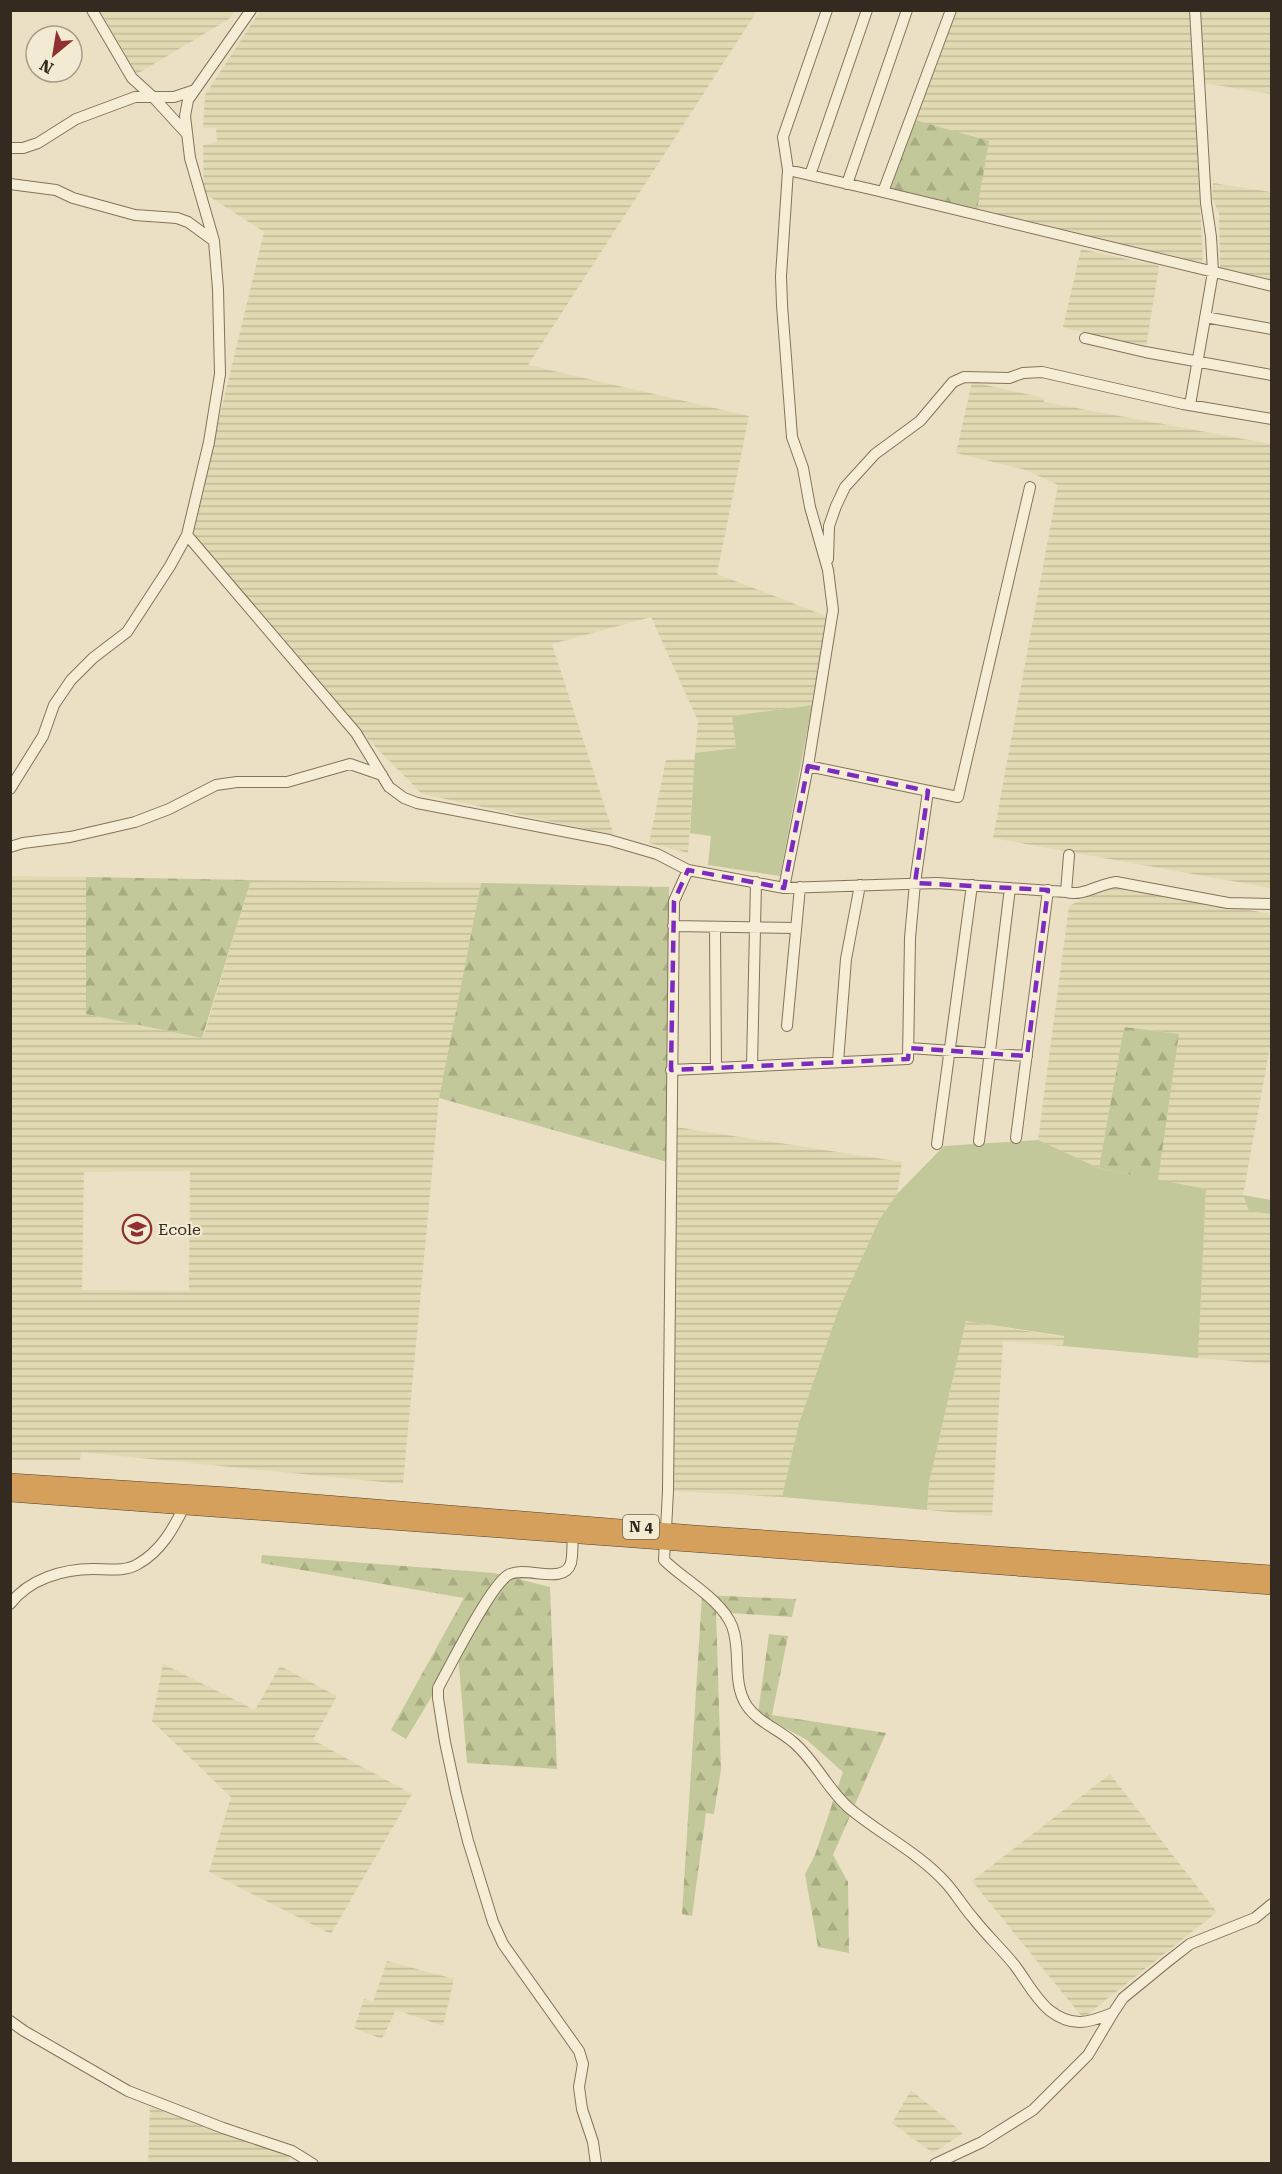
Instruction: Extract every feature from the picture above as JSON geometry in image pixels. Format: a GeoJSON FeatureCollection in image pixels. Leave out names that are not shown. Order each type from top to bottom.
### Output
{"type":"FeatureCollection","features":[{"type":"Feature","properties":{"kind":"highway","name":"N 4"},"geometry":{"type":"LineString","coordinates":[[10,1481],[229,1495],[666,1536],[1272,1587]]}},
{"type":"Feature","properties":{"kind":"highway","name":"N 4"},"geometry":{"type":"LineString","coordinates":[[10,1494],[573,1535],[666,1536],[1272,1573]]}},
{"type":"Feature","properties":{"kind":"street"},"geometry":{"type":"LineString","coordinates":[[92,10],[132,78],[188,134]]}},
{"type":"Feature","properties":{"kind":"street"},"geometry":{"type":"LineString","coordinates":[[10,789],[43,736],[54,705],[71,680],[128,632],[187,535],[208,442],[220,374],[218,289],[214,241],[190,158],[185,116],[188,100],[251,10]]}},
{"type":"Feature","properties":{"kind":"street"},"geometry":{"type":"LineString","coordinates":[[784,888],[808,766],[833,610],[828,570],[810,507],[803,468],[792,436],[781,276],[788,171],[783,137],[827,10]]}},
{"type":"Feature","properties":{"kind":"street"},"geometry":{"type":"LineString","coordinates":[[810,175],[867,10]]}},
{"type":"Feature","properties":{"kind":"street"},"geometry":{"type":"LineString","coordinates":[[846,184],[907,10]]}},
{"type":"Feature","properties":{"kind":"street"},"geometry":{"type":"LineString","coordinates":[[883,192],[951,10]]}},
{"type":"Feature","properties":{"kind":"street"},"geometry":{"type":"LineString","coordinates":[[1190,405],[1213,272],[1206,203],[1195,10]]}},
{"type":"Feature","properties":{"kind":"street"},"geometry":{"type":"LineString","coordinates":[[10,148],[23,148],[38,144],[76,119],[135,97],[174,97],[196,90]]}},
{"type":"Feature","properties":{"kind":"street"},"geometry":{"type":"LineString","coordinates":[[788,171],[1272,286]]}},
{"type":"Feature","properties":{"kind":"street"},"geometry":{"type":"LineString","coordinates":[[10,184],[56,190],[73,198],[135,215],[177,218],[188,222],[214,241]]}},
{"type":"Feature","properties":{"kind":"street"},"geometry":{"type":"LineString","coordinates":[[1205,317],[1272,329]]}},
{"type":"Feature","properties":{"kind":"street"},"geometry":{"type":"LineString","coordinates":[[1086,338],[1145,352],[1272,375]]}},
{"type":"Feature","properties":{"kind":"street"},"geometry":{"type":"LineString","coordinates":[[828,570],[830,526],[845,487],[875,454],[920,421],[953,382],[964,377],[1009,378],[1023,373],[1042,372],[1190,405],[1272,419]]}},
{"type":"Feature","properties":{"kind":"street"},"geometry":{"type":"LineString","coordinates":[[808,766],[958,796],[1030,487]]}},
{"type":"Feature","properties":{"kind":"street"},"geometry":{"type":"LineString","coordinates":[[187,535],[356,733],[389,787],[404,798],[417,803],[609,840],[657,854],[688,870],[784,888],[915,883],[1048,890],[1075,895],[1105,883],[1116,882],[1228,903],[1272,904]]}},
{"type":"Feature","properties":{"kind":"street"},"geometry":{"type":"LineString","coordinates":[[10,847],[23,843],[70,837],[135,822],[169,809],[216,785],[237,782],[287,782],[350,764],[382,775]]}},
{"type":"Feature","properties":{"kind":"street"},"geometry":{"type":"LineString","coordinates":[[671,1070],[908,1059],[910,938],[928,791]]}},
{"type":"Feature","properties":{"kind":"street"},"geometry":{"type":"LineString","coordinates":[[1066,892],[1070,855]]}},
{"type":"Feature","properties":{"kind":"street"},"geometry":{"type":"LineString","coordinates":[[688,870],[674,902],[673,926],[670,1327],[664,1560],[702,1591],[727,1616],[735,1636],[736,1669],[747,1705],[761,1720],[795,1743],[850,1808],[921,1858],[947,1884],[1017,1968],[1032,1992],[1050,2010],[1065,2019],[1080,2024],[1113,2013]]}},
{"type":"Feature","properties":{"kind":"street"},"geometry":{"type":"LineString","coordinates":[[752,1066],[756,882]]}},
{"type":"Feature","properties":{"kind":"street"},"geometry":{"type":"LineString","coordinates":[[838,1062],[846,959],[860,885]]}},
{"type":"Feature","properties":{"kind":"street"},"geometry":{"type":"LineString","coordinates":[[937,1144],[972,885]]}},
{"type":"Feature","properties":{"kind":"street"},"geometry":{"type":"LineString","coordinates":[[787,1026],[800,887]]}},
{"type":"Feature","properties":{"kind":"street"},"geometry":{"type":"LineString","coordinates":[[979,1141],[1010,888]]}},
{"type":"Feature","properties":{"kind":"street"},"geometry":{"type":"LineString","coordinates":[[1017,1138],[1048,890]]}},
{"type":"Feature","properties":{"kind":"street"},"geometry":{"type":"LineString","coordinates":[[673,926],[796,928]]}},
{"type":"Feature","properties":{"kind":"street"},"geometry":{"type":"LineString","coordinates":[[715,927],[716,1068]]}},
{"type":"Feature","properties":{"kind":"street"},"geometry":{"type":"LineString","coordinates":[[909,1048],[1027,1056]]}},
{"type":"Feature","properties":{"kind":"street"},"geometry":{"type":"LineString","coordinates":[[10,1604],[39,1581],[71,1570],[124,1569],[137,1564],[153,1552],[172,1531],[184,1507]]}},
{"type":"Feature","properties":{"kind":"street"},"geometry":{"type":"LineString","coordinates":[[573,1535],[571,1564],[564,1572],[556,1575],[527,1571],[510,1574],[503,1579],[475,1620],[438,1688],[438,1698],[447,1752],[468,1841],[493,1922],[503,1944],[579,2051],[583,2064],[579,2087],[582,2109],[593,2142],[596,2163]]}},
{"type":"Feature","properties":{"kind":"street"},"geometry":{"type":"LineString","coordinates":[[935,2163],[982,2142],[1033,2110],[1088,2055],[1123,1998],[1190,1944],[1255,1918],[1272,1904]]}},
{"type":"Feature","properties":{"kind":"street"},"geometry":{"type":"LineString","coordinates":[[10,2021],[128,2091],[223,2128],[292,2151],[313,2163]]}},
{"type":"Feature","properties":{"kind":"highlighted area"},"geometry":{"type":"Polygon","coordinates":[[[808,766],[928,791],[915,883],[1048,890],[1027,1056],[909,1048],[908,1059],[671,1070],[674,901],[688,870],[784,888],[808,766]]]}},
{"type":"Feature","properties":{"kind":"shaded area"},"geometry":{"type":"Polygon","coordinates":[[[100,11],[235,11],[229,19],[137,74],[100,11]]]}},
{"type":"Feature","properties":{"kind":"shaded area"},"geometry":{"type":"Polygon","coordinates":[[[260,11],[757,11],[528,365],[749,416],[717,574],[826,616],[812,705],[732,716],[736,748],[695,753],[698,721],[651,617],[552,644],[614,835],[422,794],[358,729],[192,532],[264,232],[204,193],[203,145],[217,143],[216,128],[203,128],[205,95],[260,11]]]}},
{"type":"Feature","properties":{"kind":"shaded area"},"geometry":{"type":"Polygon","coordinates":[[[956,11],[1190,11],[1203,263],[977,210],[915,120],[956,11]]]}},
{"type":"Feature","properties":{"kind":"shaded area"},"geometry":{"type":"Polygon","coordinates":[[[1201,11],[1271,11],[1271,94],[1204,83],[1201,11]]]}},
{"type":"Feature","properties":{"kind":"shaded area"},"geometry":{"type":"Polygon","coordinates":[[[1213,183],[1271,192],[1271,280],[1220,271],[1219,213],[1212,198],[1213,183]]]}},
{"type":"Feature","properties":{"kind":"shaded area"},"geometry":{"type":"Polygon","coordinates":[[[1081,249],[1159,266],[1146,347],[1063,327],[1081,249]]]}},
{"type":"Feature","properties":{"kind":"shaded area"},"geometry":{"type":"Polygon","coordinates":[[[972,382],[1044,398],[1044,402],[1271,444],[1271,888],[993,838],[1058,485],[1026,470],[956,453],[972,382]]]}},
{"type":"Feature","properties":{"kind":"shaded area"},"geometry":{"type":"Polygon","coordinates":[[[695,759],[688,853],[649,843],[666,760],[695,759]]]}},
{"type":"Feature","properties":{"kind":"shaded area"},"geometry":{"type":"Polygon","coordinates":[[[11,876],[86,877],[86,1014],[203,1038],[251,880],[481,883],[439,1098],[403,1484],[81,1452],[80,1460],[11,1460],[11,876]],[[190,1171],[84,1172],[82,1290],[189,1291],[190,1171]]]}},
{"type":"Feature","properties":{"kind":"shaded area"},"geometry":{"type":"Polygon","coordinates":[[[1107,887],[1142,890],[1271,914],[1271,1052],[1269,1052],[1243,1195],[1250,1210],[1271,1214],[1271,1364],[1198,1358],[1206,1189],[1158,1180],[1179,1034],[1124,1027],[1099,1168],[1038,1140],[1069,906],[1107,887]]]}},
{"type":"Feature","properties":{"kind":"shaded area"},"geometry":{"type":"Polygon","coordinates":[[[676,1127],[902,1162],[897,1194],[879,1220],[838,1311],[799,1423],[782,1497],[673,1491],[676,1127]]]}},
{"type":"Feature","properties":{"kind":"shaded area"},"geometry":{"type":"Polygon","coordinates":[[[966,1321],[1064,1337],[1063,1346],[1003,1341],[992,1516],[927,1510],[929,1483],[966,1321]]]}},
{"type":"Feature","properties":{"kind":"shaded area"},"geometry":{"type":"Polygon","coordinates":[[[163,1664],[255,1710],[280,1666],[337,1696],[313,1740],[412,1794],[331,1934],[209,1872],[231,1797],[152,1721],[163,1664]]]}},
{"type":"Feature","properties":{"kind":"shaded area"},"geometry":{"type":"Polygon","coordinates":[[[1110,1774],[1217,1912],[1083,2018],[972,1881],[1110,1774]]]}},
{"type":"Feature","properties":{"kind":"shaded area"},"geometry":{"type":"Polygon","coordinates":[[[387,1961],[454,1979],[443,2026],[396,2010],[382,2039],[354,2028],[364,1999],[373,2002],[387,1961]]]}},
{"type":"Feature","properties":{"kind":"shaded area"},"geometry":{"type":"Polygon","coordinates":[[[911,2090],[963,2133],[933,2153],[892,2123],[911,2090]]]}},
{"type":"Feature","properties":{"kind":"shaded area"},"geometry":{"type":"Polygon","coordinates":[[[150,2107],[291,2156],[287,2163],[148,2164],[150,2107]]]}},
{"type":"Feature","properties":{"kind":"green space"},"geometry":{"type":"Polygon","coordinates":[[[915,120],[989,141],[977,210],[888,189],[915,120]]]}},
{"type":"Feature","properties":{"kind":"green space"},"geometry":{"type":"Polygon","coordinates":[[[812,705],[780,876],[708,865],[711,836],[690,833],[695,753],[736,748],[732,716],[812,705]]]}},
{"type":"Feature","properties":{"kind":"green space"},"geometry":{"type":"Polygon","coordinates":[[[86,877],[251,880],[202,1038],[86,1014],[86,877]]]}},
{"type":"Feature","properties":{"kind":"green space"},"geometry":{"type":"Polygon","coordinates":[[[481,883],[669,887],[667,1162],[439,1098],[481,883]]]}},
{"type":"Feature","properties":{"kind":"green space"},"geometry":{"type":"Polygon","coordinates":[[[1124,1027],[1179,1034],[1158,1180],[1099,1168],[1124,1027]]]}},
{"type":"Feature","properties":{"kind":"green space"},"geometry":{"type":"Polygon","coordinates":[[[1038,1140],[1099,1168],[1206,1189],[1198,1358],[1063,1346],[1064,1336],[966,1321],[929,1483],[927,1510],[782,1497],[799,1423],[838,1311],[879,1220],[897,1194],[944,1146],[1038,1140]]]}},
{"type":"Feature","properties":{"kind":"green space"},"geometry":{"type":"Polygon","coordinates":[[[1243,1195],[1271,1200],[1271,1214],[1249,1211],[1243,1195]]]}},
{"type":"Feature","properties":{"kind":"green space"},"geometry":{"type":"Polygon","coordinates":[[[262,1555],[494,1573],[550,1587],[557,1769],[467,1763],[458,1653],[406,1739],[391,1730],[464,1598],[261,1563],[262,1555]]]}},
{"type":"Feature","properties":{"kind":"green space"},"geometry":{"type":"Polygon","coordinates":[[[702,1595],[796,1599],[792,1617],[716,1612],[721,1769],[714,1814],[706,1813],[692,1916],[682,1914],[702,1595]]]}},
{"type":"Feature","properties":{"kind":"green space"},"geometry":{"type":"Polygon","coordinates":[[[769,1634],[788,1636],[772,1715],[886,1733],[833,1855],[848,1882],[849,1953],[818,1947],[805,1874],[815,1855],[843,1772],[807,1740],[758,1713],[769,1634]]]}},
{"type":"Feature","properties":{"kind":"place","name":"Ecole"},"geometry":{"type":"Point","coordinates":[137,1229]}}]}
